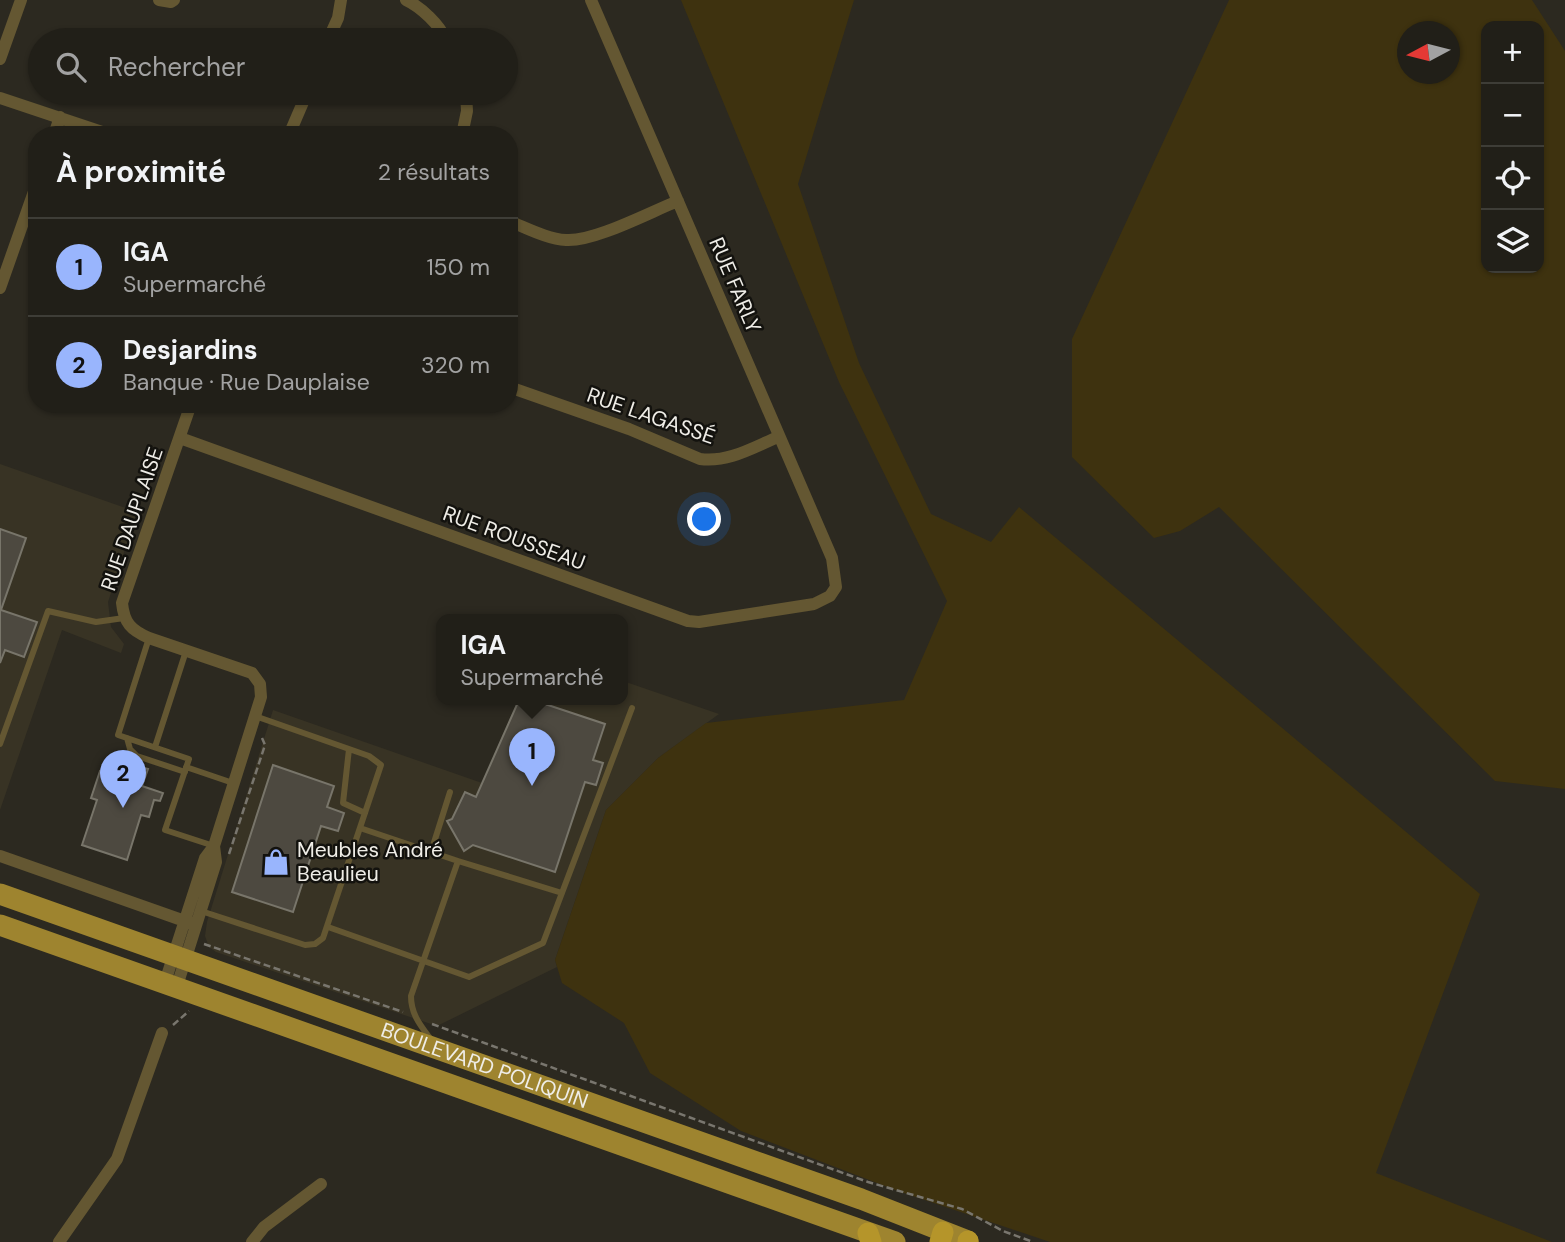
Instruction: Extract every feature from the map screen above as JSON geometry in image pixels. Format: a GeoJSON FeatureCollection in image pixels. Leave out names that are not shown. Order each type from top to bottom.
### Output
{"type":"FeatureCollection","features":[{"type":"Feature","properties":{"kind":"main road","name":"BOULEVARD POLIQUIN"},"geometry":{"type":"LineString","coordinates":[[0,894],[861,1199],[942,1237],[968,1241]]}},
{"type":"Feature","properties":{"kind":"main road","name":"BOULEVARD POLIQUIN"},"geometry":{"type":"LineString","coordinates":[[0,925],[171,984],[870,1237],[895,1242]]}},
{"type":"Feature","properties":{"kind":"street"},"geometry":{"type":"LineString","coordinates":[[0,59],[21,0]]}},
{"type":"Feature","properties":{"kind":"street"},"geometry":{"type":"LineString","coordinates":[[159,0],[174,0]]}},
{"type":"Feature","properties":{"kind":"street"},"geometry":{"type":"LineString","coordinates":[[333,28],[341,0]]}},
{"type":"Feature","properties":{"kind":"street"},"geometry":{"type":"LineString","coordinates":[[406,0],[438,28]]}},
{"type":"Feature","properties":{"kind":"street","name":"RUE FARLY"},"geometry":{"type":"LineString","coordinates":[[591,0],[832,558],[836,587]]}},
{"type":"Feature","properties":{"kind":"street"},"geometry":{"type":"LineString","coordinates":[[0,98],[86,126]]}},
{"type":"Feature","properties":{"kind":"street"},"geometry":{"type":"LineString","coordinates":[[293,126],[302,105]]}},
{"type":"Feature","properties":{"kind":"street"},"geometry":{"type":"LineString","coordinates":[[464,126],[467,105]]}},
{"type":"Feature","properties":{"kind":"street"},"geometry":{"type":"LineString","coordinates":[[57,126],[60,117]]}},
{"type":"Feature","properties":{"kind":"street"},"geometry":{"type":"LineString","coordinates":[[518,225],[556,238],[575,240],[678,201]]}},
{"type":"Feature","properties":{"kind":"street"},"geometry":{"type":"LineString","coordinates":[[0,288],[28,209]]}},
{"type":"Feature","properties":{"kind":"street","name":"RUE LAGASSÉ"},"geometry":{"type":"LineString","coordinates":[[518,390],[629,429],[700,459],[729,457],[778,437]]}},
{"type":"Feature","properties":{"kind":"street","name":"RUE DAUPLAISE"},"geometry":{"type":"LineString","coordinates":[[171,984],[190,923],[205,858],[214,846],[261,697],[260,684],[253,673],[149,638],[133,630],[124,618],[122,603],[188,413]]}},
{"type":"Feature","properties":{"kind":"street","name":"RUE ROUSSEAU"},"geometry":{"type":"LineString","coordinates":[[180,438],[688,621],[699,622],[814,604],[830,596],[836,587]]}},
{"type":"Feature","properties":{"kind":"street","name":"RUE DAUPLAISE"},"geometry":{"type":"LineString","coordinates":[[190,923],[201,911],[216,862],[214,846]]}},
{"type":"Feature","properties":{"kind":"street"},"geometry":{"type":"LineString","coordinates":[[0,856],[190,923]]}},
{"type":"Feature","properties":{"kind":"street"},"geometry":{"type":"LineString","coordinates":[[59,1242],[117,1159],[162,1033]]}},
{"type":"Feature","properties":{"kind":"street"},"geometry":{"type":"LineString","coordinates":[[252,1242],[264,1227],[321,1184]]}},
{"type":"Feature","properties":{"kind":"lane"},"geometry":{"type":"LineString","coordinates":[[0,743],[48,611],[96,622],[124,618]]}},
{"type":"Feature","properties":{"kind":"lane"},"geometry":{"type":"LineString","coordinates":[[149,638],[118,735],[189,759],[166,830],[214,846]]}},
{"type":"Feature","properties":{"kind":"lane"},"geometry":{"type":"LineString","coordinates":[[155,747],[186,651]]}},
{"type":"Feature","properties":{"kind":"lane"},"geometry":{"type":"LineString","coordinates":[[328,927],[469,977],[543,943],[632,708]]}},
{"type":"Feature","properties":{"kind":"lane"},"geometry":{"type":"LineString","coordinates":[[201,911],[305,945],[315,944],[323,938],[381,765],[369,756],[255,716]]}},
{"type":"Feature","properties":{"kind":"lane"},"geometry":{"type":"LineString","coordinates":[[127,738],[130,749],[137,756],[233,783]]}},
{"type":"Feature","properties":{"kind":"lane"},"geometry":{"type":"LineString","coordinates":[[349,749],[343,803],[365,813]]}},
{"type":"Feature","properties":{"kind":"lane"},"geometry":{"type":"LineString","coordinates":[[431,852],[450,792]]}},
{"type":"Feature","properties":{"kind":"lane"},"geometry":{"type":"LineString","coordinates":[[360,828],[562,893]]}},
{"type":"Feature","properties":{"kind":"lane"},"geometry":{"type":"LineString","coordinates":[[438,1048],[414,1017],[411,996],[458,861]]}},
{"type":"Feature","properties":{"kind":"path"},"geometry":{"type":"LineString","coordinates":[[226,862],[265,745],[255,716]]}},
{"type":"Feature","properties":{"kind":"path","name":"BOULEVARD POLIQUIN"},"geometry":{"type":"LineString","coordinates":[[204,944],[414,1017],[868,1182],[962,1209],[1003,1231],[1033,1242]]}},
{"type":"Feature","properties":{"kind":"path"},"geometry":{"type":"LineString","coordinates":[[162,1033],[191,1010]]}},
{"type":"Feature","properties":{"kind":"shaded area"},"geometry":{"type":"Polygon","coordinates":[[[681,0],[854,0],[798,184],[859,363],[931,514],[991,542],[1019,507],[1480,894],[1376,1173],[1552,1242],[1050,1242],[898,1191],[741,1131],[650,1073],[624,1023],[562,983],[555,960],[606,810],[658,758],[706,723],[904,700],[947,601],[839,382],[681,0]]]}},
{"type":"Feature","properties":{"kind":"shaded area"},"geometry":{"type":"Polygon","coordinates":[[[1229,0],[1532,0],[1565,51],[1565,789],[1495,781],[1219,507],[1180,531],[1154,538],[1072,457],[1072,339],[1229,0]]]}},
{"type":"Feature","properties":{"kind":"shaded area"},"geometry":{"type":"Polygon","coordinates":[[[0,464],[137,512],[108,602],[111,627],[124,644],[121,653],[62,630],[0,810],[0,464]]]}},
{"type":"Feature","properties":{"kind":"shaded area"},"geometry":{"type":"Polygon","coordinates":[[[628,683],[719,714],[658,758],[606,810],[555,960],[557,967],[437,1026],[216,952],[209,947],[205,936],[207,922],[273,710],[482,783],[517,705],[628,705],[628,683]]]}},
{"type":"Feature","properties":{"kind":"building"},"geometry":{"type":"Polygon","coordinates":[[[0,529],[26,538],[1,610],[37,622],[24,657],[5,650],[0,663],[0,529]]]}},
{"type":"Feature","properties":{"kind":"building"},"geometry":{"type":"Polygon","coordinates":[[[517,705],[548,705],[605,724],[593,760],[603,763],[596,785],[585,782],[555,872],[473,845],[464,851],[447,821],[452,819],[465,792],[476,797],[517,705]]]}},
{"type":"Feature","properties":{"kind":"building"},"geometry":{"type":"Polygon","coordinates":[[[109,759],[148,769],[142,786],[163,793],[160,801],[154,800],[149,817],[141,815],[127,860],[82,845],[97,800],[91,798],[100,771],[105,773],[109,759]]]}},
{"type":"Feature","properties":{"kind":"building","name":"Meubles André Beaulieu"},"geometry":{"type":"Polygon","coordinates":[[[273,765],[334,786],[327,807],[344,813],[338,831],[321,826],[293,912],[232,892],[273,765]]]}},
{"type":"Feature","properties":{"kind":"place","name":"IGA"},"geometry":{"type":"Point","coordinates":[532,786]}},
{"type":"Feature","properties":{"kind":"place","name":"Desjardins"},"geometry":{"type":"Point","coordinates":[123,808]}},
{"type":"Feature","properties":{"kind":"place","name":"Meubles André Beaulieu"},"geometry":{"type":"Point","coordinates":[276,862]}}]}
